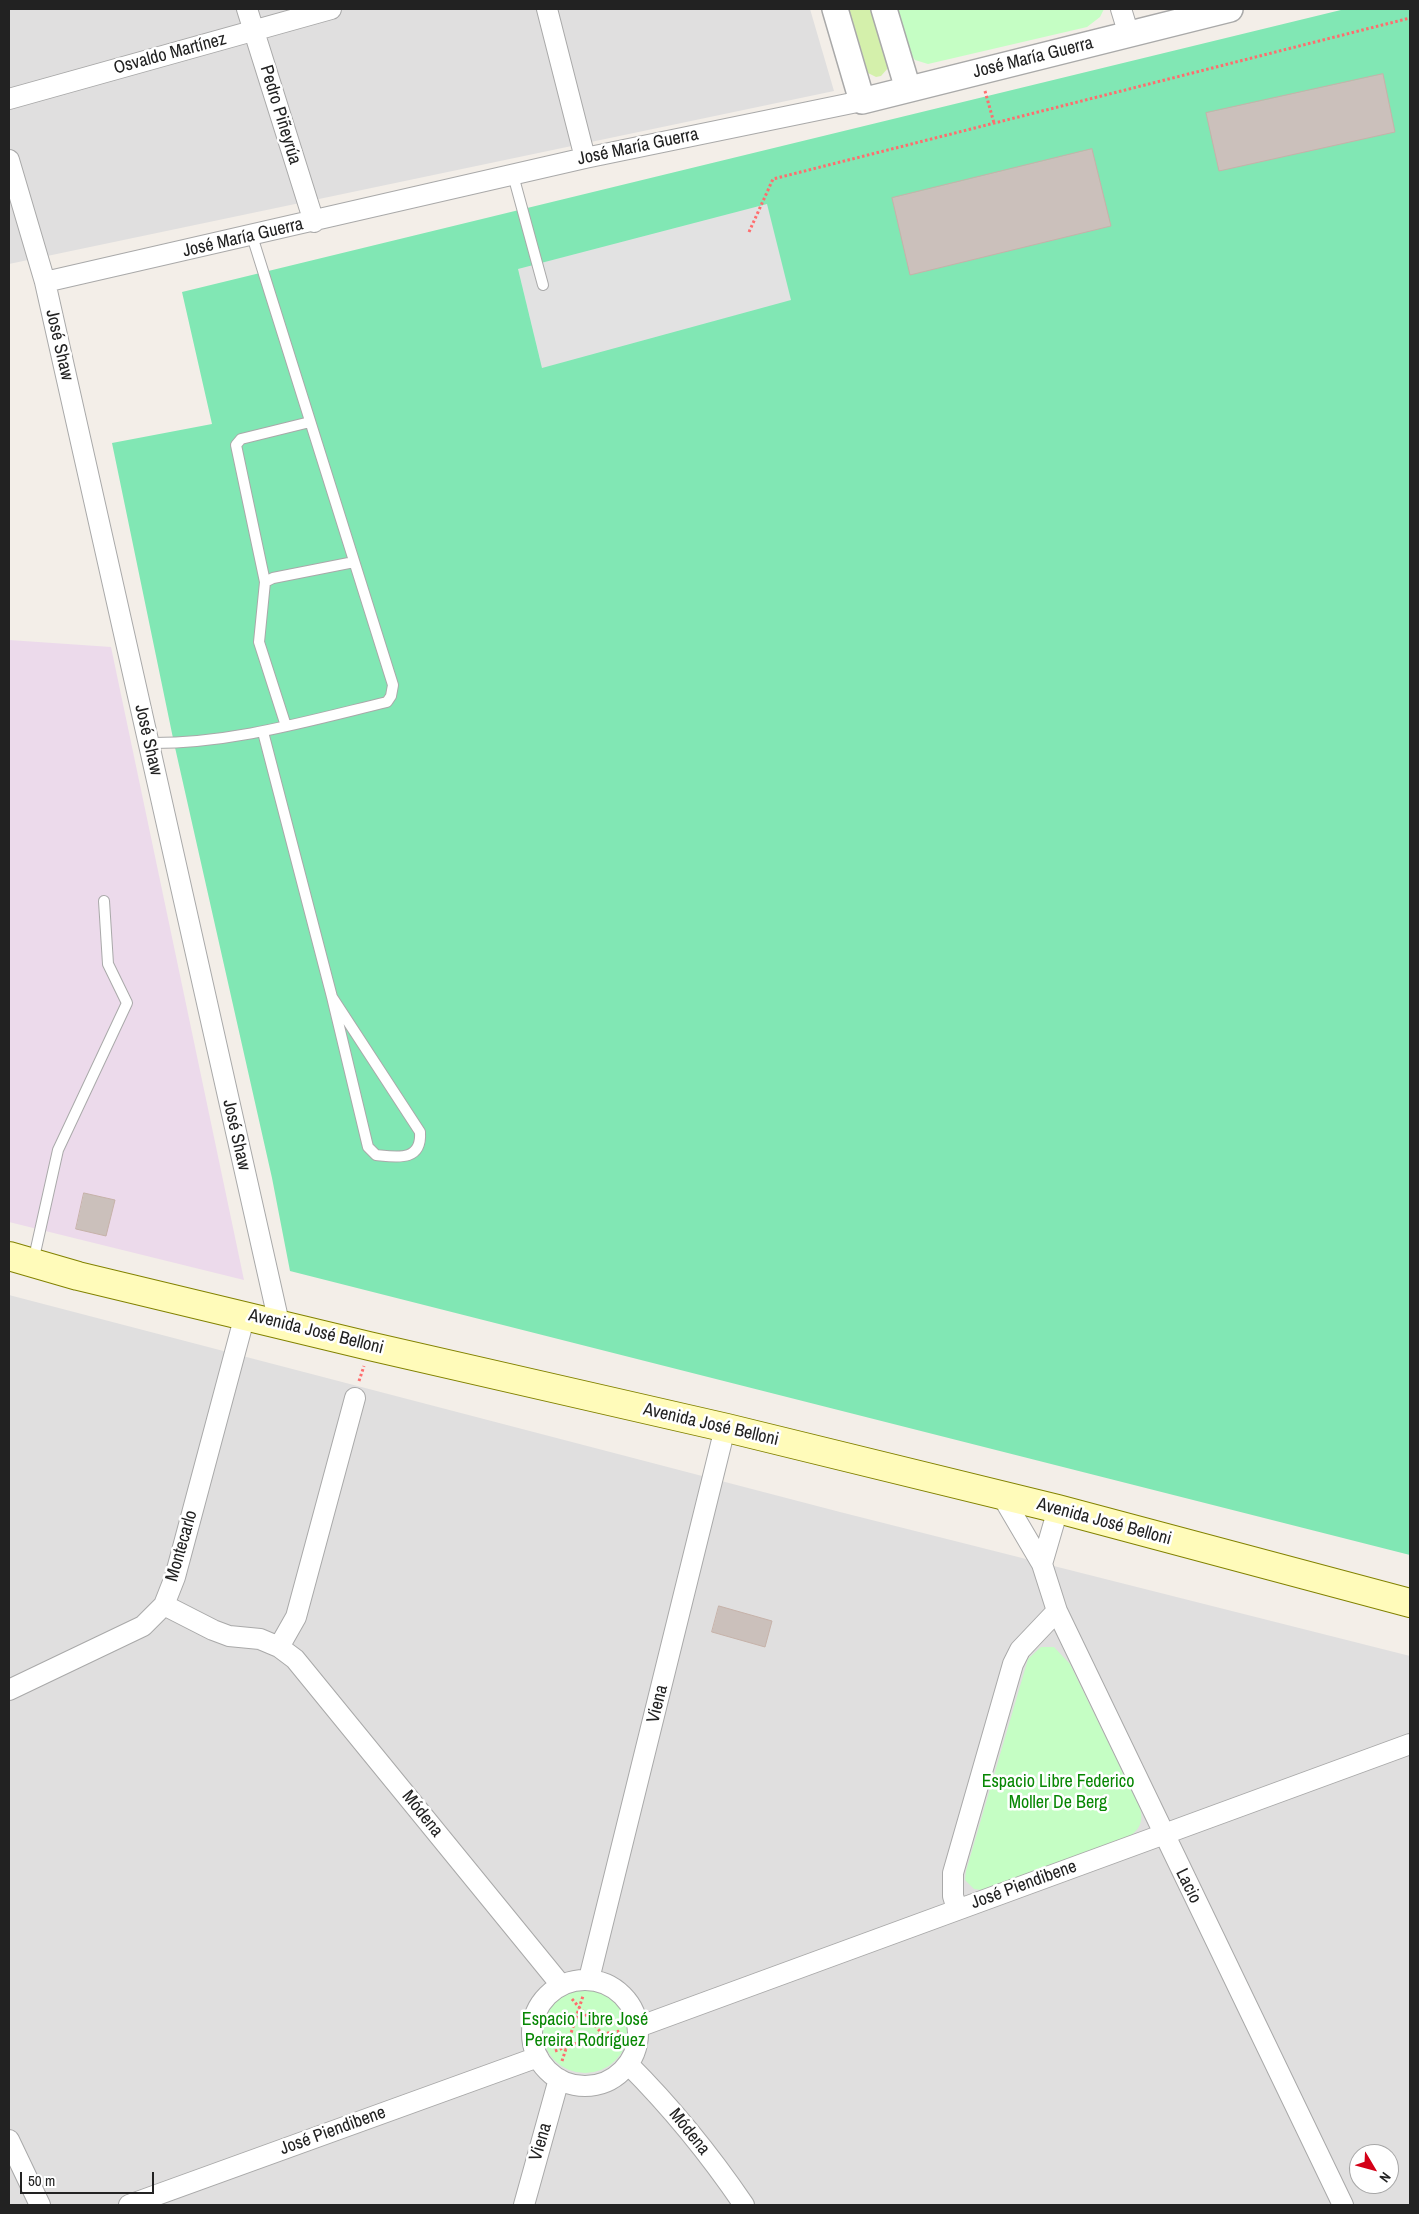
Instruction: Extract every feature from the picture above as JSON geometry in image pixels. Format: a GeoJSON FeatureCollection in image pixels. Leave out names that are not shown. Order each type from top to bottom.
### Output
{"type":"FeatureCollection","features":[{"type":"Feature","properties":{"kind":"main road","name":"Avenida José Belloni"},"geometry":{"type":"LineString","coordinates":[[21,1260],[369,1346],[725,1428],[1058,1509],[1410,1603]]}},
{"type":"Feature","properties":{"kind":"street","name":"Pedro Piñeyrúa"},"geometry":{"type":"LineString","coordinates":[[247,9],[314,222]]}},
{"type":"Feature","properties":{"kind":"street","name":"Osvaldo Martínez"},"geometry":{"type":"LineString","coordinates":[[9,99],[331,9]]}},
{"type":"Feature","properties":{"kind":"street"},"geometry":{"type":"LineString","coordinates":[[547,9],[585,158]]}},
{"type":"Feature","properties":{"kind":"street"},"geometry":{"type":"LineString","coordinates":[[835,9],[862,101]]}},
{"type":"Feature","properties":{"kind":"street"},"geometry":{"type":"LineString","coordinates":[[884,9],[908,89]]}},
{"type":"Feature","properties":{"kind":"street"},"geometry":{"type":"LineString","coordinates":[[1121,9],[1129,35]]}},
{"type":"Feature","properties":{"kind":"street","name":"José María Guerra"},"geometry":{"type":"LineString","coordinates":[[45,282],[314,222],[585,158],[862,101],[1230,9]]}},
{"type":"Feature","properties":{"kind":"street","name":"José Shaw"},"geometry":{"type":"LineString","coordinates":[[9,160],[45,282],[278,1323]]}},
{"type":"Feature","properties":{"kind":"street","name":"Montecarlo"},"geometry":{"type":"LineString","coordinates":[[9,1690],[143,1626],[164,1605],[175,1577],[245,1315]]}},
{"type":"Feature","properties":{"kind":"street"},"geometry":{"type":"LineString","coordinates":[[279,1647],[296,1616],[355,1398]]}},
{"type":"Feature","properties":{"kind":"street","name":"Viena"},"geometry":{"type":"LineString","coordinates":[[589,1979],[725,1428]]}},
{"type":"Feature","properties":{"kind":"street","name":"Lacio"},"geometry":{"type":"LineString","coordinates":[[1002,1496],[1042,1564],[1057,1611],[1163,1835],[1344,2205]]}},
{"type":"Feature","properties":{"kind":"street"},"geometry":{"type":"LineString","coordinates":[[1042,1564],[1058,1509]]}},
{"type":"Feature","properties":{"kind":"street","name":"Módena"},"geometry":{"type":"LineString","coordinates":[[164,1605],[229,1636],[260,1639],[279,1647],[295,1659],[561,1985]]}},
{"type":"Feature","properties":{"kind":"street"},"geometry":{"type":"LineString","coordinates":[[957,1908],[953,1896],[953,1874],[1013,1664],[1020,1650],[1057,1611]]}},
{"type":"Feature","properties":{"kind":"street","name":"José Piendibene"},"geometry":{"type":"LineString","coordinates":[[638,2027],[957,1908],[1410,1744]]}},
{"type":"Feature","properties":{"kind":"street"},"geometry":{"type":"LineString","coordinates":[[589,1979],[607,1984],[622,1994],[635,2015],[638,2027],[636,2046],[628,2064],[619,2074],[596,2084],[571,2084],[550,2074],[538,2058],[533,2044],[534,2016],[549,1993],[561,1985],[574,1980],[589,1979]]}},
{"type":"Feature","properties":{"kind":"street","name":"José Piendibene"},"geometry":{"type":"LineString","coordinates":[[129,2205],[538,2058]]}},
{"type":"Feature","properties":{"kind":"street","name":"Módena"},"geometry":{"type":"LineString","coordinates":[[628,2064],[657,2093],[701,2146],[744,2205]]}},
{"type":"Feature","properties":{"kind":"street","name":"Viena"},"geometry":{"type":"LineString","coordinates":[[524,2205],[559,2079]]}},
{"type":"Feature","properties":{"kind":"street"},"geometry":{"type":"LineString","coordinates":[[9,2140],[40,2205]]}},
{"type":"Feature","properties":{"kind":"lane"},"geometry":{"type":"LineString","coordinates":[[513,175],[543,285]]}},
{"type":"Feature","properties":{"kind":"lane"},"geometry":{"type":"LineString","coordinates":[[148,743],[202,742],[262,732],[387,702],[392,696],[392,685],[252,236]]}},
{"type":"Feature","properties":{"kind":"lane"},"geometry":{"type":"LineString","coordinates":[[286,726],[259,642],[265,582],[236,446],[240,439],[310,422]]}},
{"type":"Feature","properties":{"kind":"lane"},"geometry":{"type":"LineString","coordinates":[[265,582],[273,578],[354,562]]}},
{"type":"Feature","properties":{"kind":"lane"},"geometry":{"type":"LineString","coordinates":[[262,732],[332,997],[368,1147],[376,1154],[407,1156],[417,1150],[420,1143],[420,1132],[332,997]]}},
{"type":"Feature","properties":{"kind":"lane"},"geometry":{"type":"LineString","coordinates":[[21,1260],[58,1150],[127,1003],[108,964],[104,900]]}},
{"type":"Feature","properties":{"kind":"path"},"geometry":{"type":"LineString","coordinates":[[749,232],[773,179],[1410,18]]}},
{"type":"Feature","properties":{"kind":"path"},"geometry":{"type":"LineString","coordinates":[[979,72],[994,123]]}},
{"type":"Feature","properties":{"kind":"path"},"geometry":{"type":"LineString","coordinates":[[355,1398],[369,1346]]}},
{"type":"Feature","properties":{"kind":"path"},"geometry":{"type":"LineString","coordinates":[[559,2079],[566,2047],[589,1979]]}},
{"type":"Feature","properties":{"kind":"path"},"geometry":{"type":"LineString","coordinates":[[561,1985],[628,2064]]}},
{"type":"Feature","properties":{"kind":"path"},"geometry":{"type":"LineString","coordinates":[[538,2058],[602,2034],[638,2027]]}},
{"type":"Feature","properties":{"kind":"shaded area"},"geometry":{"type":"Polygon","coordinates":[[[9,9],[810,9],[834,91],[9,264],[9,9]]]}},
{"type":"Feature","properties":{"kind":"shaded area"},"geometry":{"type":"Polygon","coordinates":[[[767,204],[791,300],[542,368],[518,269],[767,204]]]}},
{"type":"Feature","properties":{"kind":"shaded area"},"geometry":{"type":"Polygon","coordinates":[[[9,640],[111,647],[244,1280],[9,1222],[9,640]]]}},
{"type":"Feature","properties":{"kind":"shaded area"},"geometry":{"type":"Polygon","coordinates":[[[9,1295],[840,1512],[1410,1656],[1410,2205],[9,2205],[9,1295]]]}},
{"type":"Feature","properties":{"kind":"green space"},"geometry":{"type":"Polygon","coordinates":[[[849,9],[871,9],[888,68],[881,76],[876,77],[868,73],[849,9]]]}},
{"type":"Feature","properties":{"kind":"green space"},"geometry":{"type":"Polygon","coordinates":[[[895,9],[1104,9],[1100,17],[1087,27],[928,64],[915,60],[908,51],[895,9]]]}},
{"type":"Feature","properties":{"kind":"green space"},"geometry":{"type":"Polygon","coordinates":[[[1345,9],[1410,9],[1410,1555],[290,1271],[272,1178],[174,743],[112,443],[212,424],[182,292],[1345,9]]]}},
{"type":"Feature","properties":{"kind":"green space","name":"Espacio Libre Federico Moller De Berg"},"geometry":{"type":"Polygon","coordinates":[[[1041,1647],[1054,1647],[1070,1664],[1140,1808],[1140,1826],[1127,1838],[981,1890],[974,1889],[965,1880],[966,1871],[1028,1659],[1041,1647]]]}},
{"type":"Feature","properties":{"kind":"green space","name":"Espacio Libre José Pereira Rodríguez"},"geometry":{"type":"Polygon","coordinates":[[[585,1987],[609,1994],[621,2006],[628,2030],[621,2054],[609,2066],[585,2073],[561,2066],[549,2054],[542,2030],[549,2006],[561,1994],[585,1987]]]}},
{"type":"Feature","properties":{"kind":"building"},"geometry":{"type":"Polygon","coordinates":[[[1383,74],[1395,132],[1219,171],[1206,113],[1383,74]]]}},
{"type":"Feature","properties":{"kind":"building"},"geometry":{"type":"Polygon","coordinates":[[[1092,149],[1111,226],[910,275],[892,198],[1092,149]]]}},
{"type":"Feature","properties":{"kind":"building"},"geometry":{"type":"Polygon","coordinates":[[[84,1193],[115,1200],[106,1236],[76,1229],[84,1193]]]}},
{"type":"Feature","properties":{"kind":"building"},"geometry":{"type":"Polygon","coordinates":[[[719,1606],[772,1621],[765,1647],[712,1632],[719,1606]]]}}]}
